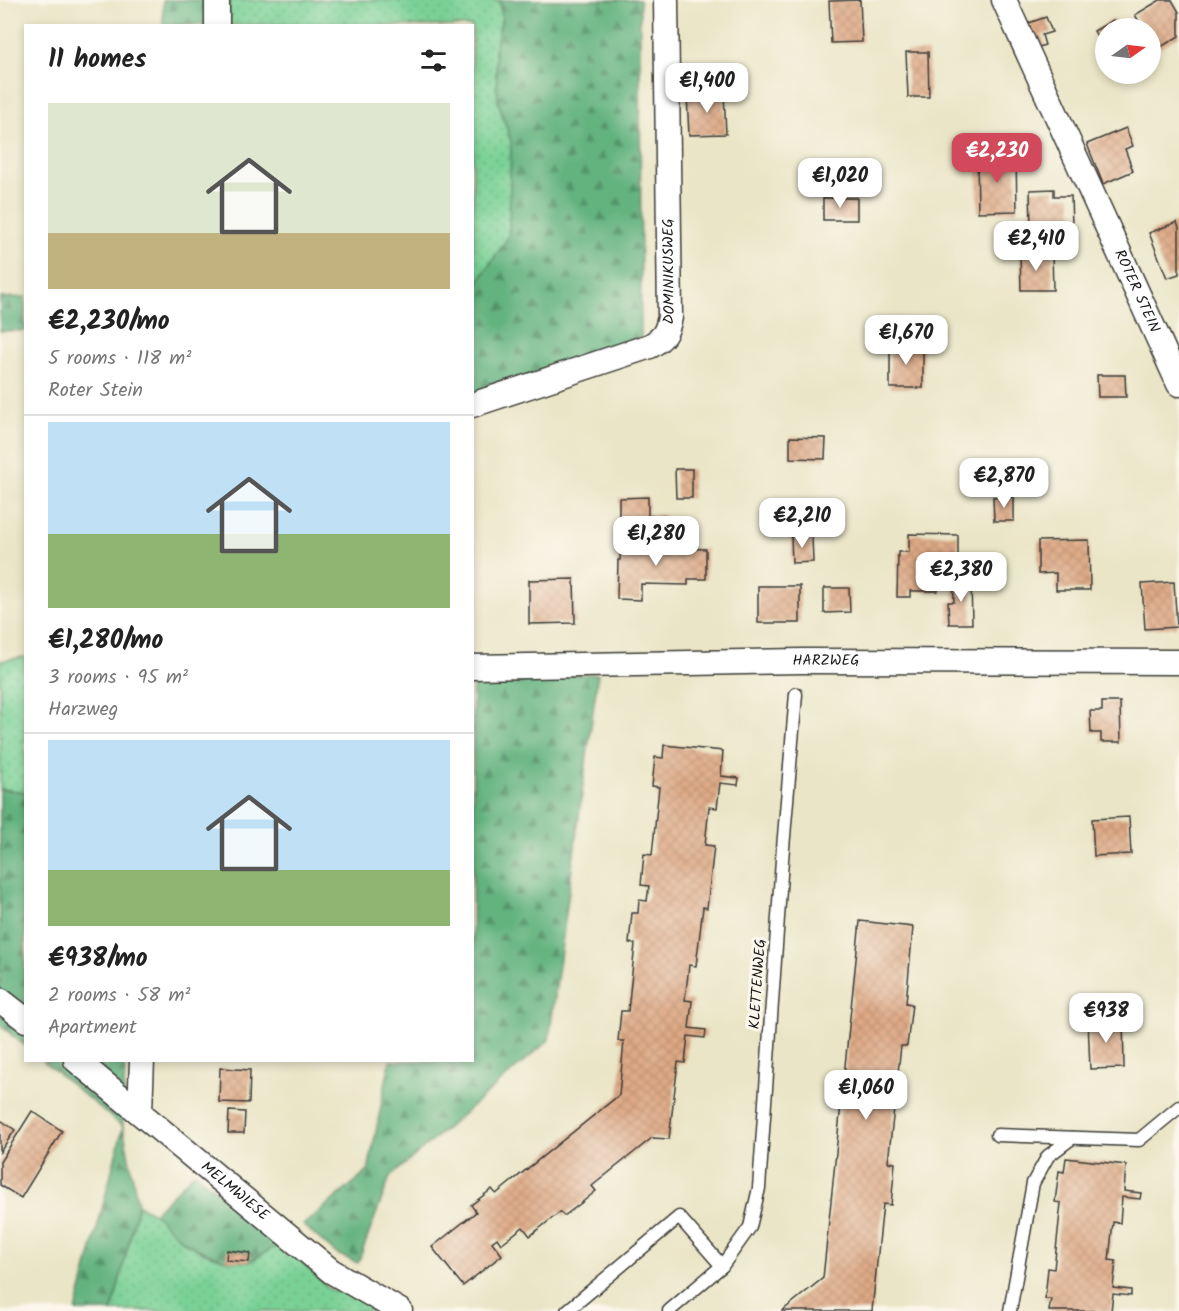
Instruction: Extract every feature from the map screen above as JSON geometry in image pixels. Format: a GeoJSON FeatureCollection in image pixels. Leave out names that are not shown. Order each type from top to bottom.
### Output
{"type":"FeatureCollection","features":[{"type":"Feature","properties":{"kind":"street"},"geometry":{"type":"LineString","coordinates":[[217,0],[217,24]]}},
{"type":"Feature","properties":{"kind":"street","name":"DOMINIKUSWEG"},"geometry":{"type":"LineString","coordinates":[[474,404],[650,346],[660,341],[667,332],[670,316],[666,0]]}},
{"type":"Feature","properties":{"kind":"street","name":"ROTER STEIN"},"geometry":{"type":"LineString","coordinates":[[1004,0],[1179,384]]}},
{"type":"Feature","properties":{"kind":"street","name":"HARZWEG"},"geometry":{"type":"LineString","coordinates":[[474,667],[803,661],[1179,662]]}},
{"type":"Feature","properties":{"kind":"street"},"geometry":{"type":"LineString","coordinates":[[0,1000],[24,1018]]}},
{"type":"Feature","properties":{"kind":"street","name":"MELMWIESE"},"geometry":{"type":"LineString","coordinates":[[79,1062],[331,1271],[400,1311]]}},
{"type":"Feature","properties":{"kind":"street"},"geometry":{"type":"LineString","coordinates":[[140,1111],[142,1062]]}},
{"type":"Feature","properties":{"kind":"lane","name":"KLETTENWEG"},"geometry":{"type":"LineString","coordinates":[[669,1311],[722,1266],[750,1227],[759,1188],[796,694]]}},
{"type":"Feature","properties":{"kind":"lane"},"geometry":{"type":"LineString","coordinates":[[997,1135],[1138,1140],[1179,1107]]}},
{"type":"Feature","properties":{"kind":"lane"},"geometry":{"type":"LineString","coordinates":[[1010,1311],[1033,1183],[1048,1156],[1072,1138]]}},
{"type":"Feature","properties":{"kind":"lane"},"geometry":{"type":"LineString","coordinates":[[567,1311],[680,1217],[722,1266]]}},
{"type":"Feature","properties":{"kind":"green space"},"geometry":{"type":"Polygon","coordinates":[[[163,0],[229,0],[229,24],[163,24],[163,0]]]}},
{"type":"Feature","properties":{"kind":"green space"},"geometry":{"type":"Polygon","coordinates":[[[229,0],[499,0],[502,18],[495,49],[498,101],[511,141],[509,236],[474,288],[474,24],[229,24],[229,0]]]}},
{"type":"Feature","properties":{"kind":"green space"},"geometry":{"type":"Polygon","coordinates":[[[499,0],[640,0],[641,341],[474,393],[474,288],[509,236],[511,141],[498,101],[495,49],[502,18],[499,0]]]}},
{"type":"Feature","properties":{"kind":"green space"},"geometry":{"type":"Polygon","coordinates":[[[24,297],[24,331],[0,331],[0,298],[24,297]]]}},
{"type":"Feature","properties":{"kind":"green space"},"geometry":{"type":"Polygon","coordinates":[[[24,657],[24,792],[0,789],[0,661],[24,657]]]}},
{"type":"Feature","properties":{"kind":"green space"},"geometry":{"type":"Polygon","coordinates":[[[598,674],[549,1040],[390,1177],[358,1263],[337,1254],[303,1225],[368,1171],[390,1062],[474,1062],[474,678],[598,674]]]}},
{"type":"Feature","properties":{"kind":"green space"},"geometry":{"type":"Polygon","coordinates":[[[0,789],[24,792],[24,1045],[0,1025],[0,789]]]}},
{"type":"Feature","properties":{"kind":"green space"},"geometry":{"type":"Polygon","coordinates":[[[44,1062],[125,1062],[123,1127],[44,1062]]]}},
{"type":"Feature","properties":{"kind":"green space"},"geometry":{"type":"Polygon","coordinates":[[[123,1127],[138,1205],[112,1311],[76,1311],[123,1127]]]}},
{"type":"Feature","properties":{"kind":"green space"},"geometry":{"type":"Polygon","coordinates":[[[195,1172],[280,1244],[249,1262],[250,1253],[227,1250],[226,1260],[203,1252],[179,1237],[154,1213],[195,1172]]]}},
{"type":"Feature","properties":{"kind":"green space"},"geometry":{"type":"Polygon","coordinates":[[[138,1205],[154,1213],[185,1243],[226,1260],[249,1262],[280,1244],[286,1246],[329,1289],[360,1296],[382,1311],[112,1311],[138,1205]]]}},
{"type":"Feature","properties":{"kind":"building"},"geometry":{"type":"Polygon","coordinates":[[[860,0],[862,42],[831,43],[829,1],[860,0]]]}},
{"type":"Feature","properties":{"kind":"building"},"geometry":{"type":"Polygon","coordinates":[[[1160,0],[1172,0],[1179,12],[1179,36],[1161,47],[1161,18],[1137,18],[1135,15],[1160,0]]]}},
{"type":"Feature","properties":{"kind":"building"},"geometry":{"type":"Polygon","coordinates":[[[1046,17],[1052,32],[1042,35],[1045,45],[1035,48],[1026,24],[1046,17]]]}},
{"type":"Feature","properties":{"kind":"building"},"geometry":{"type":"Polygon","coordinates":[[[906,52],[928,52],[929,97],[908,97],[906,52]]]}},
{"type":"Feature","properties":{"kind":"building"},"geometry":{"type":"Polygon","coordinates":[[[724,93],[726,134],[689,135],[687,95],[724,93]]]}},
{"type":"Feature","properties":{"kind":"building"},"geometry":{"type":"Polygon","coordinates":[[[1126,128],[1133,146],[1125,149],[1133,171],[1103,184],[1087,144],[1126,128]]]}},
{"type":"Feature","properties":{"kind":"building"},"geometry":{"type":"Polygon","coordinates":[[[977,156],[1016,156],[1017,211],[978,212],[977,156]]]}},
{"type":"Feature","properties":{"kind":"building"},"geometry":{"type":"Polygon","coordinates":[[[1054,189],[1054,196],[1071,196],[1072,226],[1031,227],[1030,190],[1054,189]]]}},
{"type":"Feature","properties":{"kind":"building"},"geometry":{"type":"Polygon","coordinates":[[[823,198],[857,198],[857,220],[823,220],[823,198]]]}},
{"type":"Feature","properties":{"kind":"building"},"geometry":{"type":"Polygon","coordinates":[[[1177,222],[1179,274],[1167,278],[1149,233],[1177,222]]]}},
{"type":"Feature","properties":{"kind":"building"},"geometry":{"type":"Polygon","coordinates":[[[1020,253],[1052,253],[1053,290],[1021,290],[1020,253]]]}},
{"type":"Feature","properties":{"kind":"building"},"geometry":{"type":"Polygon","coordinates":[[[890,345],[923,345],[923,388],[890,388],[890,345]]]}},
{"type":"Feature","properties":{"kind":"building"},"geometry":{"type":"Polygon","coordinates":[[[1097,375],[1125,375],[1126,397],[1098,397],[1097,375]]]}},
{"type":"Feature","properties":{"kind":"building"},"geometry":{"type":"Polygon","coordinates":[[[790,437],[826,438],[825,459],[790,458],[790,437]]]}},
{"type":"Feature","properties":{"kind":"building"},"geometry":{"type":"Polygon","coordinates":[[[675,469],[692,469],[692,498],[676,498],[675,469]]]}},
{"type":"Feature","properties":{"kind":"building"},"geometry":{"type":"Polygon","coordinates":[[[648,497],[648,516],[664,515],[665,530],[624,532],[624,523],[619,523],[619,498],[648,497]]]}},
{"type":"Feature","properties":{"kind":"building"},"geometry":{"type":"Polygon","coordinates":[[[993,497],[1014,497],[1014,521],[994,521],[993,497]]]}},
{"type":"Feature","properties":{"kind":"building"},"geometry":{"type":"Polygon","coordinates":[[[909,534],[958,535],[958,567],[939,566],[938,591],[910,591],[910,597],[897,597],[898,552],[909,552],[909,534]]]}},
{"type":"Feature","properties":{"kind":"building"},"geometry":{"type":"Polygon","coordinates":[[[621,536],[642,536],[642,547],[706,549],[706,579],[688,579],[688,585],[641,584],[641,600],[617,599],[621,536]]]}},
{"type":"Feature","properties":{"kind":"building"},"geometry":{"type":"Polygon","coordinates":[[[791,536],[812,536],[813,562],[792,563],[791,536]]]}},
{"type":"Feature","properties":{"kind":"building"},"geometry":{"type":"Polygon","coordinates":[[[1089,540],[1090,590],[1056,590],[1056,573],[1038,574],[1038,541],[1089,540]]]}},
{"type":"Feature","properties":{"kind":"building"},"geometry":{"type":"Polygon","coordinates":[[[953,578],[971,578],[972,624],[949,624],[948,602],[954,602],[953,578]]]}},
{"type":"Feature","properties":{"kind":"building"},"geometry":{"type":"Polygon","coordinates":[[[574,579],[575,623],[529,624],[529,580],[574,579]]]}},
{"type":"Feature","properties":{"kind":"building"},"geometry":{"type":"Polygon","coordinates":[[[1174,582],[1177,627],[1145,629],[1142,584],[1174,582]]]}},
{"type":"Feature","properties":{"kind":"building"},"geometry":{"type":"Polygon","coordinates":[[[758,586],[800,586],[800,623],[758,623],[758,586]]]}},
{"type":"Feature","properties":{"kind":"building"},"geometry":{"type":"Polygon","coordinates":[[[824,588],[849,588],[850,612],[824,613],[824,588]]]}},
{"type":"Feature","properties":{"kind":"building"},"geometry":{"type":"Polygon","coordinates":[[[1102,702],[1120,702],[1121,742],[1101,742],[1101,733],[1091,733],[1090,711],[1102,711],[1102,702]]]}},
{"type":"Feature","properties":{"kind":"building"},"geometry":{"type":"Polygon","coordinates":[[[664,745],[723,751],[721,776],[739,778],[738,785],[720,783],[717,808],[709,807],[705,845],[714,846],[707,908],[703,907],[696,966],[689,965],[685,1000],[692,1001],[689,1028],[706,1030],[705,1038],[688,1036],[685,1063],[678,1062],[669,1139],[652,1138],[592,1186],[596,1191],[580,1204],[564,1216],[560,1212],[530,1236],[523,1227],[501,1244],[497,1238],[492,1242],[502,1255],[463,1286],[432,1247],[476,1212],[471,1205],[492,1189],[496,1194],[619,1095],[624,1041],[618,1041],[621,1011],[628,1011],[635,944],[629,943],[632,913],[638,913],[639,900],[647,901],[649,886],[641,885],[644,854],[652,855],[659,787],[652,786],[655,757],[663,758],[664,745]]]}},
{"type":"Feature","properties":{"kind":"building"},"geometry":{"type":"Polygon","coordinates":[[[1129,817],[1131,854],[1094,856],[1092,819],[1129,817]]]}},
{"type":"Feature","properties":{"kind":"building"},"geometry":{"type":"Polygon","coordinates":[[[860,921],[913,927],[906,1003],[912,1004],[907,1046],[901,1046],[888,1162],[895,1163],[891,1205],[883,1204],[872,1311],[782,1311],[823,1278],[860,921]]]}},
{"type":"Feature","properties":{"kind":"building"},"geometry":{"type":"Polygon","coordinates":[[[1123,1019],[1124,1068],[1090,1069],[1088,1020],[1123,1019]]]}},
{"type":"Feature","properties":{"kind":"building"},"geometry":{"type":"Polygon","coordinates":[[[220,1068],[250,1070],[249,1103],[219,1102],[220,1068]]]}},
{"type":"Feature","properties":{"kind":"building"},"geometry":{"type":"Polygon","coordinates":[[[32,1111],[62,1131],[21,1198],[0,1185],[0,1162],[32,1111]]]}},
{"type":"Feature","properties":{"kind":"building"},"geometry":{"type":"Polygon","coordinates":[[[229,1111],[245,1112],[244,1133],[228,1133],[229,1111]]]}},
{"type":"Feature","properties":{"kind":"building"},"geometry":{"type":"Polygon","coordinates":[[[2,1121],[15,1130],[0,1152],[0,1123],[2,1121]]]}},
{"type":"Feature","properties":{"kind":"building"},"geometry":{"type":"Polygon","coordinates":[[[1066,1158],[1126,1165],[1124,1191],[1141,1193],[1140,1199],[1122,1197],[1120,1223],[1113,1222],[1109,1260],[1116,1261],[1113,1288],[1131,1290],[1131,1296],[1113,1294],[1111,1311],[1049,1311],[1051,1299],[1045,1299],[1048,1268],[1054,1269],[1061,1203],[1055,1202],[1059,1171],[1064,1172],[1066,1158]]]}},
{"type":"Feature","properties":{"kind":"building"},"geometry":{"type":"Polygon","coordinates":[[[227,1250],[250,1253],[249,1262],[226,1260],[227,1250]]]}}]}
